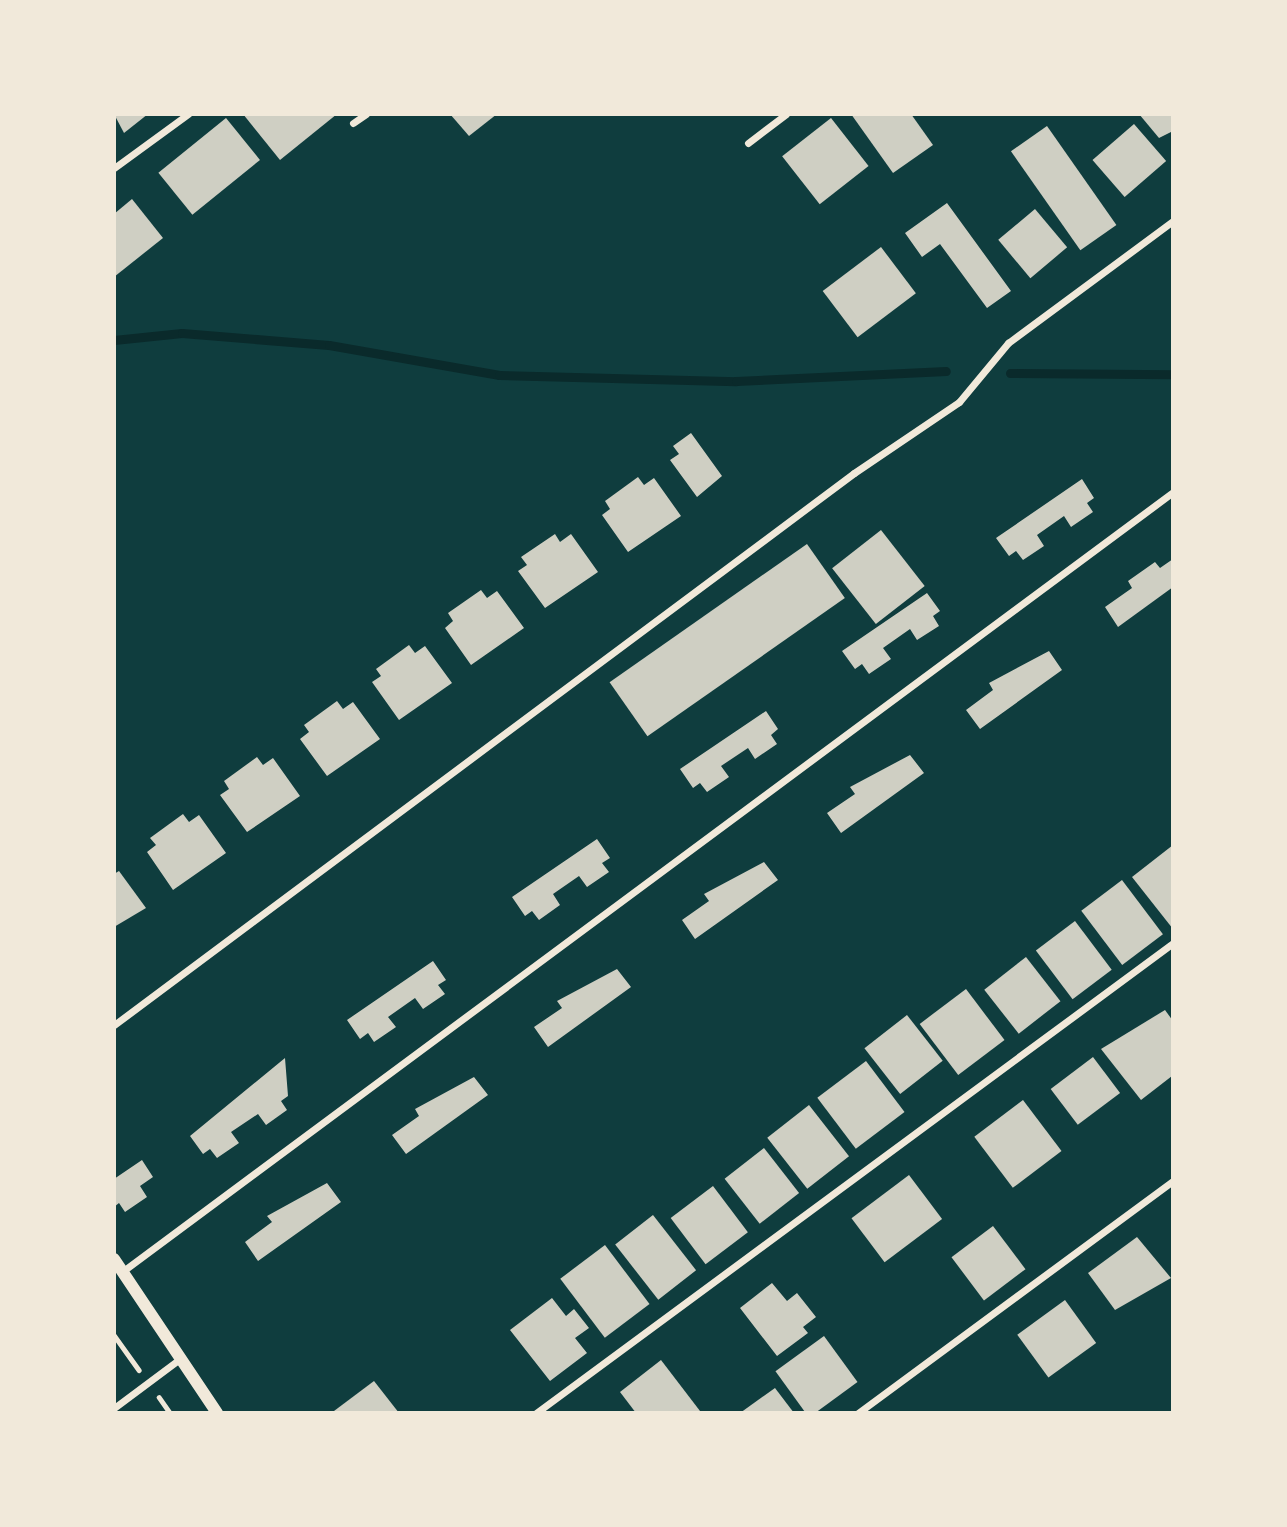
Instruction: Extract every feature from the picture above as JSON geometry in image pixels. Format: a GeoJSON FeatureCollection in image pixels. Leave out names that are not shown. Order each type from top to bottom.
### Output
{"type":"FeatureCollection","features":[{"type":"Feature","properties":{"kind":"street"},"geometry":{"type":"LineString","coordinates":[[114,168],[188,114]]}},
{"type":"Feature","properties":{"kind":"street"},"geometry":{"type":"LineString","coordinates":[[353,123],[366,114]]}},
{"type":"Feature","properties":{"kind":"street"},"geometry":{"type":"LineString","coordinates":[[748,143],[786,114]]}},
{"type":"Feature","properties":{"kind":"street"},"geometry":{"type":"LineString","coordinates":[[114,1025],[854,473],[959,402],[1008,343],[1173,221]]}},
{"type":"Feature","properties":{"kind":"street"},"geometry":{"type":"LineString","coordinates":[[123,1271],[1173,492]]}},
{"type":"Feature","properties":{"kind":"street"},"geometry":{"type":"LineString","coordinates":[[536,1413],[1173,943]]}},
{"type":"Feature","properties":{"kind":"street"},"geometry":{"type":"LineString","coordinates":[[858,1413],[1173,1181]]}},
{"type":"Feature","properties":{"kind":"street"},"geometry":{"type":"LineString","coordinates":[[114,1259],[218,1413]]}},
{"type":"Feature","properties":{"kind":"street"},"geometry":{"type":"LineString","coordinates":[[114,1408],[180,1358]]}},
{"type":"Feature","properties":{"kind":"building"},"geometry":{"type":"Polygon","coordinates":[[[114,114],[148,114],[124,133],[114,114]]]}},
{"type":"Feature","properties":{"kind":"building"},"geometry":{"type":"Polygon","coordinates":[[[243,114],[337,114],[280,160],[243,114]]]}},
{"type":"Feature","properties":{"kind":"building"},"geometry":{"type":"Polygon","coordinates":[[[450,114],[497,114],[469,136],[450,114]]]}},
{"type":"Feature","properties":{"kind":"building"},"geometry":{"type":"Polygon","coordinates":[[[851,114],[911,114],[933,145],[893,173],[851,114]]]}},
{"type":"Feature","properties":{"kind":"building"},"geometry":{"type":"Polygon","coordinates":[[[1139,114],[1173,114],[1173,131],[1159,138],[1139,114]]]}},
{"type":"Feature","properties":{"kind":"building"},"geometry":{"type":"Polygon","coordinates":[[[226,118],[260,160],[192,215],[158,173],[226,118]]]}},
{"type":"Feature","properties":{"kind":"building"},"geometry":{"type":"Polygon","coordinates":[[[831,118],[869,166],[820,204],[782,156],[831,118]]]}},
{"type":"Feature","properties":{"kind":"building"},"geometry":{"type":"Polygon","coordinates":[[[1134,124],[1166,161],[1125,197],[1092,160],[1134,124]]]}},
{"type":"Feature","properties":{"kind":"building"},"geometry":{"type":"Polygon","coordinates":[[[1047,126],[1116,225],[1080,250],[1011,151],[1047,126]]]}},
{"type":"Feature","properties":{"kind":"building"},"geometry":{"type":"Polygon","coordinates":[[[132,199],[163,238],[114,277],[114,214],[132,199]]]}},
{"type":"Feature","properties":{"kind":"building"},"geometry":{"type":"Polygon","coordinates":[[[947,203],[1011,291],[987,308],[940,244],[922,257],[905,233],[947,203]]]}},
{"type":"Feature","properties":{"kind":"building"},"geometry":{"type":"Polygon","coordinates":[[[1035,209],[1067,247],[1030,278],[998,240],[1035,209]]]}},
{"type":"Feature","properties":{"kind":"building"},"geometry":{"type":"Polygon","coordinates":[[[881,247],[916,293],[858,337],[823,291],[881,247]]]}},
{"type":"Feature","properties":{"kind":"building"},"geometry":{"type":"Polygon","coordinates":[[[691,433],[722,476],[697,497],[670,460],[679,454],[673,446],[691,433]]]}},
{"type":"Feature","properties":{"kind":"building"},"geometry":{"type":"Polygon","coordinates":[[[638,477],[644,485],[654,478],[681,516],[628,552],[602,515],[610,509],[605,501],[638,477]]]}},
{"type":"Feature","properties":{"kind":"building"},"geometry":{"type":"Polygon","coordinates":[[[1082,479],[1094,498],[1087,503],[1093,512],[1071,527],[1064,516],[1037,535],[1044,546],[1023,560],[1016,551],[1009,556],[996,538],[1082,479]]]}},
{"type":"Feature","properties":{"kind":"building"},"geometry":{"type":"Polygon","coordinates":[[[881,530],[925,586],[876,624],[832,568],[881,530]]]}},
{"type":"Feature","properties":{"kind":"building"},"geometry":{"type":"Polygon","coordinates":[[[555,534],[560,542],[571,534],[598,572],[545,608],[518,571],[527,565],[521,557],[555,534]]]}},
{"type":"Feature","properties":{"kind":"building"},"geometry":{"type":"Polygon","coordinates":[[[807,544],[845,598],[647,736],[610,682],[807,544]]]}},
{"type":"Feature","properties":{"kind":"building"},"geometry":{"type":"Polygon","coordinates":[[[1173,559],[1173,587],[1118,627],[1105,607],[1132,588],[1128,581],[1155,562],[1160,568],[1173,559]]]}},
{"type":"Feature","properties":{"kind":"building"},"geometry":{"type":"Polygon","coordinates":[[[481,590],[487,598],[497,591],[524,628],[471,665],[445,628],[453,621],[448,613],[481,590]]]}},
{"type":"Feature","properties":{"kind":"building"},"geometry":{"type":"Polygon","coordinates":[[[927,593],[940,611],[933,616],[939,626],[917,640],[910,629],[883,648],[891,659],[869,674],[862,664],[855,669],[842,651],[927,593]]]}},
{"type":"Feature","properties":{"kind":"building"},"geometry":{"type":"Polygon","coordinates":[[[409,645],[415,653],[425,646],[452,683],[399,720],[372,682],[381,676],[376,669],[409,645]]]}},
{"type":"Feature","properties":{"kind":"building"},"geometry":{"type":"Polygon","coordinates":[[[1049,651],[1062,670],[980,729],[966,710],[993,690],[989,683],[1049,651]]]}},
{"type":"Feature","properties":{"kind":"building"},"geometry":{"type":"Polygon","coordinates":[[[337,701],[343,709],[353,702],[380,739],[327,776],[300,739],[309,732],[304,725],[337,701]]]}},
{"type":"Feature","properties":{"kind":"building"},"geometry":{"type":"Polygon","coordinates":[[[766,711],[778,729],[771,735],[777,744],[755,759],[748,748],[721,766],[729,777],[707,792],[700,783],[693,788],[680,769],[766,711]]]}},
{"type":"Feature","properties":{"kind":"building"},"geometry":{"type":"Polygon","coordinates":[[[910,755],[924,773],[841,833],[827,813],[855,794],[850,787],[910,755]]]}},
{"type":"Feature","properties":{"kind":"building"},"geometry":{"type":"Polygon","coordinates":[[[257,757],[263,765],[273,758],[300,796],[247,832],[220,795],[229,789],[224,781],[257,757]]]}},
{"type":"Feature","properties":{"kind":"building"},"geometry":{"type":"Polygon","coordinates":[[[183,814],[189,822],[199,815],[226,853],[173,890],[147,852],[156,845],[150,838],[183,814]]]}},
{"type":"Feature","properties":{"kind":"building"},"geometry":{"type":"Polygon","coordinates":[[[597,839],[610,858],[602,863],[609,872],[587,887],[579,876],[553,894],[560,905],[539,920],[532,911],[525,916],[512,897],[597,839]]]}},
{"type":"Feature","properties":{"kind":"building"},"geometry":{"type":"Polygon","coordinates":[[[1173,845],[1173,929],[1132,877],[1173,845]]]}},
{"type":"Feature","properties":{"kind":"building"},"geometry":{"type":"Polygon","coordinates":[[[764,862],[778,880],[695,939],[682,920],[709,901],[704,894],[764,862]]]}},
{"type":"Feature","properties":{"kind":"building"},"geometry":{"type":"Polygon","coordinates":[[[119,871],[146,908],[114,927],[114,874],[119,871]]]}},
{"type":"Feature","properties":{"kind":"building"},"geometry":{"type":"Polygon","coordinates":[[[1122,880],[1163,934],[1122,965],[1081,911],[1122,880]]]}},
{"type":"Feature","properties":{"kind":"building"},"geometry":{"type":"Polygon","coordinates":[[[1075,921],[1112,970],[1073,999],[1036,950],[1075,921]]]}},
{"type":"Feature","properties":{"kind":"building"},"geometry":{"type":"Polygon","coordinates":[[[1026,957],[1060,1001],[1019,1034],[984,990],[1026,957]]]}},
{"type":"Feature","properties":{"kind":"building"},"geometry":{"type":"Polygon","coordinates":[[[433,961],[446,980],[438,985],[445,994],[423,1009],[415,998],[388,1017],[396,1027],[374,1042],[368,1033],[360,1039],[347,1020],[433,961]]]}},
{"type":"Feature","properties":{"kind":"building"},"geometry":{"type":"Polygon","coordinates":[[[617,969],[631,987],[548,1047],[534,1027],[562,1008],[557,1001],[617,969]]]}},
{"type":"Feature","properties":{"kind":"building"},"geometry":{"type":"Polygon","coordinates":[[[966,989],[1005,1040],[958,1075],[920,1024],[966,989]]]}},
{"type":"Feature","properties":{"kind":"building"},"geometry":{"type":"Polygon","coordinates":[[[1165,1010],[1173,1021],[1172,1076],[1141,1100],[1101,1049],[1165,1010]]]}},
{"type":"Feature","properties":{"kind":"building"},"geometry":{"type":"Polygon","coordinates":[[[907,1015],[943,1061],[900,1094],[864,1048],[907,1015]]]}},
{"type":"Feature","properties":{"kind":"building"},"geometry":{"type":"Polygon","coordinates":[[[1093,1057],[1120,1093],[1078,1125],[1051,1089],[1093,1057]]]}},
{"type":"Feature","properties":{"kind":"building"},"geometry":{"type":"Polygon","coordinates":[[[285,1058],[288,1096],[281,1101],[287,1110],[266,1125],[258,1114],[231,1132],[239,1143],[217,1158],[210,1149],[203,1154],[190,1136],[285,1058]]]}},
{"type":"Feature","properties":{"kind":"building"},"geometry":{"type":"Polygon","coordinates":[[[866,1061],[905,1112],[856,1149],[817,1098],[866,1061]]]}},
{"type":"Feature","properties":{"kind":"building"},"geometry":{"type":"Polygon","coordinates":[[[474,1077],[488,1095],[406,1154],[392,1135],[419,1116],[415,1109],[474,1077]]]}},
{"type":"Feature","properties":{"kind":"building"},"geometry":{"type":"Polygon","coordinates":[[[1023,1100],[1062,1151],[1013,1188],[974,1137],[1023,1100]]]}},
{"type":"Feature","properties":{"kind":"building"},"geometry":{"type":"Polygon","coordinates":[[[809,1105],[849,1156],[807,1189],[767,1138],[809,1105]]]}},
{"type":"Feature","properties":{"kind":"building"},"geometry":{"type":"Polygon","coordinates":[[[764,1148],[799,1193],[760,1224],[725,1179],[764,1148]]]}},
{"type":"Feature","properties":{"kind":"building"},"geometry":{"type":"Polygon","coordinates":[[[142,1160],[153,1177],[140,1186],[147,1197],[125,1212],[119,1203],[114,1207],[114,1179],[142,1160]]]}},
{"type":"Feature","properties":{"kind":"building"},"geometry":{"type":"Polygon","coordinates":[[[909,1175],[942,1219],[885,1262],[851,1218],[909,1175]]]}},
{"type":"Feature","properties":{"kind":"building"},"geometry":{"type":"Polygon","coordinates":[[[327,1183],[341,1202],[258,1261],[245,1242],[272,1222],[267,1216],[327,1183]]]}},
{"type":"Feature","properties":{"kind":"building"},"geometry":{"type":"Polygon","coordinates":[[[713,1186],[748,1232],[706,1264],[671,1218],[713,1186]]]}},
{"type":"Feature","properties":{"kind":"building"},"geometry":{"type":"Polygon","coordinates":[[[653,1215],[696,1270],[658,1300],[615,1245],[653,1215]]]}},
{"type":"Feature","properties":{"kind":"building"},"geometry":{"type":"Polygon","coordinates":[[[993,1226],[1025,1269],[984,1300],[951,1257],[993,1226]]]}},
{"type":"Feature","properties":{"kind":"building"},"geometry":{"type":"Polygon","coordinates":[[[1137,1237],[1171,1278],[1115,1310],[1088,1273],[1137,1237]]]}},
{"type":"Feature","properties":{"kind":"building"},"geometry":{"type":"Polygon","coordinates":[[[605,1245],[650,1304],[605,1338],[560,1279],[605,1245]]]}},
{"type":"Feature","properties":{"kind":"building"},"geometry":{"type":"Polygon","coordinates":[[[772,1283],[787,1301],[797,1293],[816,1317],[803,1327],[808,1333],[777,1356],[740,1308],[772,1283]]]}},
{"type":"Feature","properties":{"kind":"building"},"geometry":{"type":"Polygon","coordinates":[[[552,1298],[566,1316],[574,1309],[589,1328],[575,1338],[587,1353],[550,1381],[510,1330],[552,1298]]]}},
{"type":"Feature","properties":{"kind":"building"},"geometry":{"type":"Polygon","coordinates":[[[1065,1300],[1096,1343],[1048,1378],[1017,1335],[1065,1300]]]}},
{"type":"Feature","properties":{"kind":"building"},"geometry":{"type":"Polygon","coordinates":[[[824,1336],[858,1382],[815,1413],[806,1413],[775,1371],[824,1336]]]}},
{"type":"Feature","properties":{"kind":"building"},"geometry":{"type":"Polygon","coordinates":[[[661,1360],[700,1411],[698,1413],[636,1413],[620,1392],[661,1360]]]}},
{"type":"Feature","properties":{"kind":"building"},"geometry":{"type":"Polygon","coordinates":[[[374,1381],[399,1413],[334,1411],[374,1381]]]}},
{"type":"Feature","properties":{"kind":"building"},"geometry":{"type":"Polygon","coordinates":[[[775,1388],[794,1413],[740,1413],[775,1388]]]}},
{"type":"Feature","properties":{"kind":"waterway"},"geometry":{"type":"LineString","coordinates":[[114,340],[182,333],[329,345],[499,375],[736,381],[946,371]]}},
{"type":"Feature","properties":{"kind":"waterway"},"geometry":{"type":"LineString","coordinates":[[1010,373],[1173,374]]}}]}
